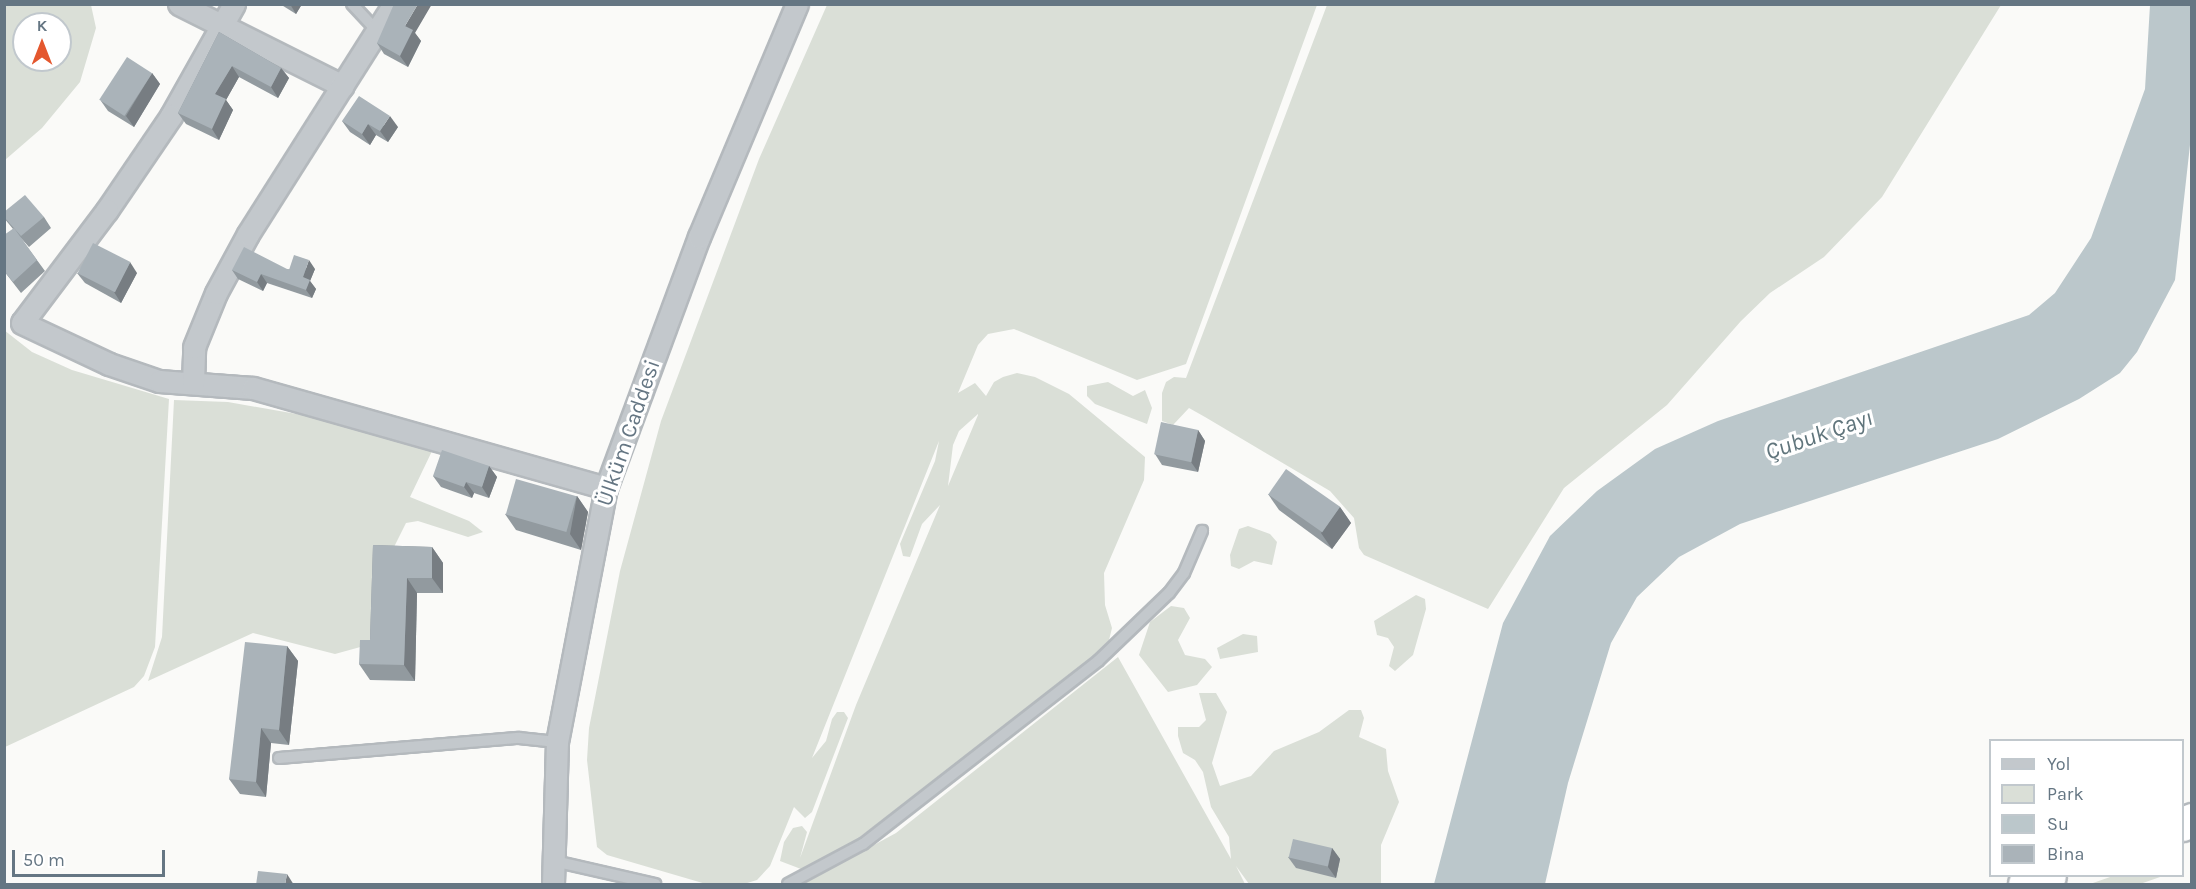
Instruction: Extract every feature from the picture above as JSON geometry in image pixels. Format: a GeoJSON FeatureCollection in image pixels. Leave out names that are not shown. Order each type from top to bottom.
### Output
{"type":"FeatureCollection","features":[{"type":"Feature","properties":{"kind":"highway"},"geometry":{"type":"LineString","coordinates":[[2025,885],[2046,877]]}},
{"type":"Feature","properties":{"kind":"street"},"geometry":{"type":"LineString","coordinates":[[178,4],[343,86]]}},
{"type":"Feature","properties":{"kind":"street"},"geometry":{"type":"LineString","coordinates":[[234,4],[164,125],[22,323],[138,375],[159,381],[253,388],[606,488]]}},
{"type":"Feature","properties":{"kind":"street"},"geometry":{"type":"LineString","coordinates":[[193,383],[194,347],[216,293],[248,234],[394,4]]}},
{"type":"Feature","properties":{"kind":"street","name":"Ülküm Caddesi"},"geometry":{"type":"LineString","coordinates":[[553,885],[556,742],[606,488],[699,237],[797,4]]}},
{"type":"Feature","properties":{"kind":"lane"},"geometry":{"type":"LineString","coordinates":[[352,4],[377,31]]}},
{"type":"Feature","properties":{"kind":"lane"},"geometry":{"type":"LineString","coordinates":[[788,885],[863,844],[1098,662],[1169,593],[1184,573],[1202,531]]}},
{"type":"Feature","properties":{"kind":"lane"},"geometry":{"type":"LineString","coordinates":[[279,758],[519,738],[556,742]]}},
{"type":"Feature","properties":{"kind":"lane"},"geometry":{"type":"LineString","coordinates":[[554,861],[655,885]]}},
{"type":"Feature","properties":{"kind":"green space"},"geometry":{"type":"Polygon","coordinates":[[[5,4],[91,5],[96,28],[80,82],[42,128],[5,160],[5,4]]]}},
{"type":"Feature","properties":{"kind":"green space"},"geometry":{"type":"Polygon","coordinates":[[[827,5],[1317,5],[1186,364],[1137,380],[1014,329],[988,334],[978,345],[958,393],[975,383],[986,396],[994,382],[1003,377],[1017,373],[1035,377],[1069,394],[1145,457],[1144,480],[1104,573],[1105,605],[1112,628],[1109,640],[1093,657],[968,757],[853,842],[812,866],[801,869],[780,861],[784,842],[793,828],[802,826],[807,832],[800,858],[856,705],[940,505],[922,524],[910,557],[903,556],[900,544],[935,461],[939,441],[812,758],[826,741],[832,719],[837,712],[844,712],[848,718],[812,812],[805,818],[794,807],[770,866],[757,880],[744,884],[706,884],[607,855],[597,847],[587,760],[589,728],[620,571],[661,421],[759,159],[827,5]],[[978,414],[959,431],[953,445],[948,486],[978,414]]]}},
{"type":"Feature","properties":{"kind":"green space"},"geometry":{"type":"Polygon","coordinates":[[[1327,5],[2001,5],[1882,197],[1824,257],[1770,293],[1741,321],[1667,405],[1564,488],[1488,609],[1364,555],[1359,548],[1354,518],[1330,491],[1205,417],[1189,408],[1173,425],[1162,421],[1162,393],[1166,382],[1174,377],[1186,378],[1327,5]]]}},
{"type":"Feature","properties":{"kind":"green space"},"geometry":{"type":"Polygon","coordinates":[[[4,330],[32,352],[72,370],[169,399],[155,647],[144,676],[134,687],[5,747],[4,330]]]}},
{"type":"Feature","properties":{"kind":"green space"},"geometry":{"type":"Polygon","coordinates":[[[1108,382],[1133,396],[1145,390],[1152,408],[1147,424],[1095,404],[1087,396],[1087,386],[1108,382]]]}},
{"type":"Feature","properties":{"kind":"green space"},"geometry":{"type":"Polygon","coordinates":[[[174,400],[228,402],[308,416],[433,449],[410,497],[469,521],[483,532],[468,537],[418,521],[406,523],[394,547],[372,642],[364,646],[335,654],[253,633],[148,681],[162,637],[174,400]]]}},
{"type":"Feature","properties":{"kind":"green space"},"geometry":{"type":"Polygon","coordinates":[[[1248,526],[1270,534],[1277,542],[1272,565],[1254,561],[1239,569],[1231,566],[1230,555],[1239,529],[1248,526]]]}},
{"type":"Feature","properties":{"kind":"green space"},"geometry":{"type":"Polygon","coordinates":[[[1416,595],[1425,599],[1426,609],[1413,655],[1395,671],[1389,666],[1394,647],[1388,638],[1377,635],[1374,621],[1416,595]]]}},
{"type":"Feature","properties":{"kind":"green space"},"geometry":{"type":"Polygon","coordinates":[[[1171,606],[1184,608],[1190,618],[1178,640],[1185,655],[1205,659],[1212,667],[1197,685],[1168,692],[1139,655],[1150,622],[1171,606]]]}},
{"type":"Feature","properties":{"kind":"green space"},"geometry":{"type":"Polygon","coordinates":[[[1243,634],[1257,636],[1258,652],[1220,659],[1217,648],[1243,634]]]}},
{"type":"Feature","properties":{"kind":"green space"},"geometry":{"type":"Polygon","coordinates":[[[1118,657],[1231,859],[1229,837],[1211,807],[1203,772],[1195,760],[1183,753],[1178,736],[1178,727],[1199,727],[1206,720],[1199,693],[1216,693],[1227,712],[1212,763],[1220,786],[1251,776],[1274,751],[1319,732],[1349,710],[1361,710],[1364,718],[1359,737],[1386,749],[1388,771],[1399,802],[1381,845],[1381,884],[1249,884],[1236,866],[1245,884],[802,884],[896,833],[1118,657]]]}},
{"type":"Feature","properties":{"kind":"green space"},"geometry":{"type":"Polygon","coordinates":[[[2110,877],[2160,877],[2140,884],[2090,884],[2110,877]]]}},
{"type":"Feature","properties":{"kind":"water","name":"Çubuk Çayı"},"geometry":{"type":"Polygon","coordinates":[[[2150,5],[2191,5],[2192,127],[2175,280],[2137,352],[2120,373],[2079,399],[1998,439],[1740,524],[1679,557],[1637,597],[1611,643],[1568,783],[1545,884],[1434,884],[1503,623],[1550,536],[1597,491],[1655,449],[1718,421],[2029,315],[2055,293],[2091,238],[2145,89],[2150,5]]]}},
{"type":"Feature","properties":{"kind":"building"},"geometry":{"type":"Polygon","coordinates":[[[394,4],[418,4],[405,26],[413,30],[400,56],[377,43],[394,4]]]}},
{"type":"Feature","properties":{"kind":"building"},"geometry":{"type":"Polygon","coordinates":[[[219,32],[281,68],[271,87],[232,66],[215,94],[226,99],[212,129],[178,113],[219,32]]]}},
{"type":"Feature","properties":{"kind":"building"},"geometry":{"type":"Polygon","coordinates":[[[127,57],[152,73],[124,116],[99,100],[127,57]]]}},
{"type":"Feature","properties":{"kind":"building"},"geometry":{"type":"Polygon","coordinates":[[[359,96],[390,116],[380,131],[368,124],[362,134],[342,121],[359,96]]]}},
{"type":"Feature","properties":{"kind":"building"},"geometry":{"type":"Polygon","coordinates":[[[25,195],[44,217],[21,236],[4,217],[4,212],[25,195]]]}},
{"type":"Feature","properties":{"kind":"building"},"geometry":{"type":"Polygon","coordinates":[[[14,228],[37,260],[13,282],[4,271],[4,235],[14,228]]]}},
{"type":"Feature","properties":{"kind":"building"},"geometry":{"type":"Polygon","coordinates":[[[93,243],[130,262],[115,292],[78,273],[93,243]]]}},
{"type":"Feature","properties":{"kind":"building"},"geometry":{"type":"Polygon","coordinates":[[[244,247],[289,270],[294,255],[309,260],[303,277],[310,280],[306,290],[261,274],[257,282],[232,270],[244,247]]]}},
{"type":"Feature","properties":{"kind":"building"},"geometry":{"type":"Polygon","coordinates":[[[1161,422],[1198,430],[1191,462],[1154,454],[1161,422]]]}},
{"type":"Feature","properties":{"kind":"building"},"geometry":{"type":"Polygon","coordinates":[[[442,450],[489,466],[482,487],[466,482],[464,487],[433,476],[442,450]]]}},
{"type":"Feature","properties":{"kind":"building"},"geometry":{"type":"Polygon","coordinates":[[[1286,469],[1340,507],[1322,532],[1268,494],[1286,469]]]}},
{"type":"Feature","properties":{"kind":"building"},"geometry":{"type":"Polygon","coordinates":[[[516,479],[577,496],[566,532],[506,515],[516,479]]]}},
{"type":"Feature","properties":{"kind":"building"},"geometry":{"type":"Polygon","coordinates":[[[373,545],[432,547],[432,578],[407,578],[404,665],[359,664],[360,640],[370,640],[373,545]]]}},
{"type":"Feature","properties":{"kind":"building"},"geometry":{"type":"Polygon","coordinates":[[[245,642],[287,646],[279,730],[261,728],[256,782],[229,779],[245,642]]]}},
{"type":"Feature","properties":{"kind":"building"},"geometry":{"type":"Polygon","coordinates":[[[1293,839],[1332,848],[1328,867],[1289,858],[1293,839]]]}},
{"type":"Feature","properties":{"kind":"building"},"geometry":{"type":"Polygon","coordinates":[[[258,871],[287,874],[285,885],[256,885],[258,871]]]}}]}
